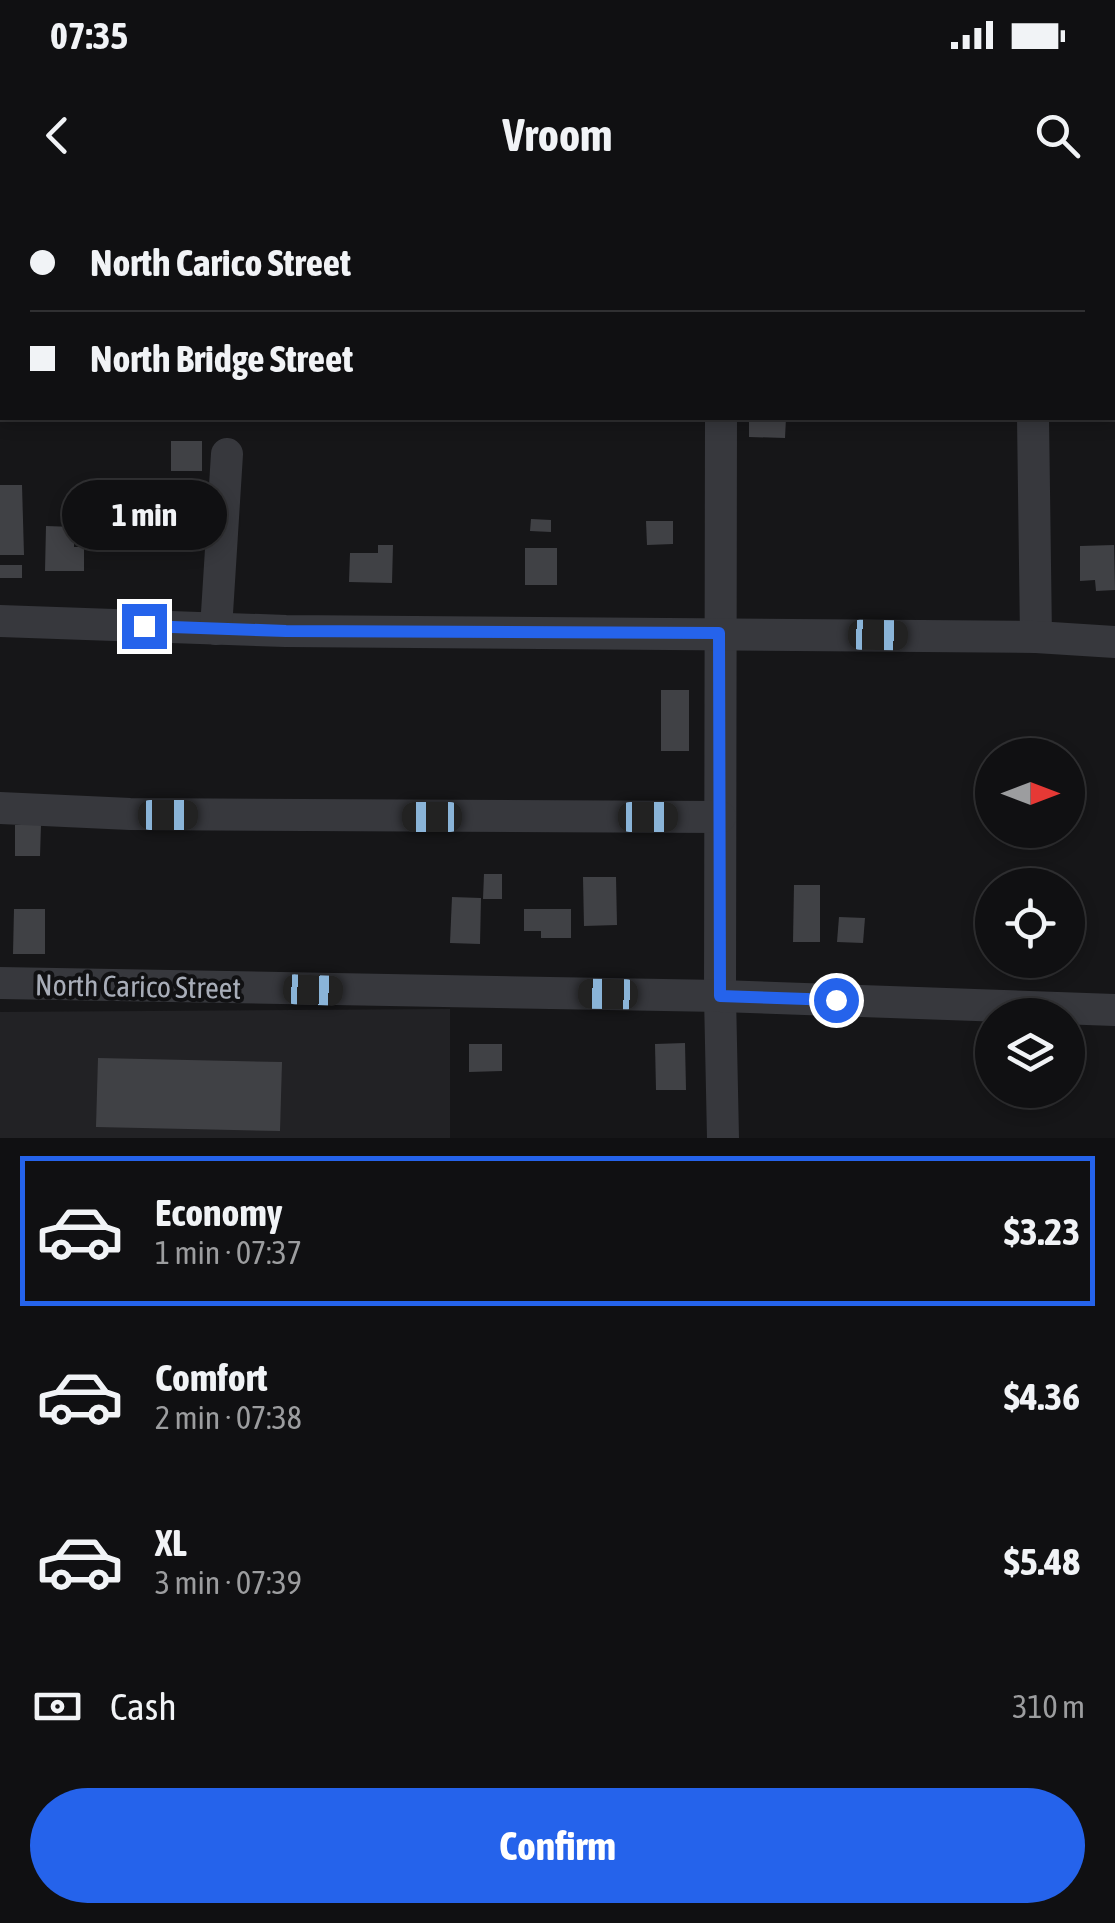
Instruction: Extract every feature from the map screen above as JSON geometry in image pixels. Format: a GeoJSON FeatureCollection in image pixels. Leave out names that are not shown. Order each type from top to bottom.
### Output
{"type":"FeatureCollection","features":[{"type":"Feature","properties":{"kind":"street"},"geometry":{"type":"LineString","coordinates":[[721,420],[723,1138]]}},
{"type":"Feature","properties":{"kind":"street"},"geometry":{"type":"LineString","coordinates":[[1033,420],[1036,637]]}},
{"type":"Feature","properties":{"kind":"street"},"geometry":{"type":"LineString","coordinates":[[216,628],[227,454]]}},
{"type":"Feature","properties":{"kind":"street"},"geometry":{"type":"LineString","coordinates":[[0,621],[216,628],[1036,637],[1115,642]]}},
{"type":"Feature","properties":{"kind":"street"},"geometry":{"type":"LineString","coordinates":[[0,808],[130,814],[720,817]]}},
{"type":"Feature","properties":{"kind":"street","name":"North Carico Street"},"geometry":{"type":"LineString","coordinates":[[0,983],[720,996],[1115,1010]]}},
{"type":"Feature","properties":{"kind":"shaded area"},"geometry":{"type":"Polygon","coordinates":[[[450,1009],[450,1138],[0,1138],[0,1012],[450,1009]]]}},
{"type":"Feature","properties":{"kind":"building"},"geometry":{"type":"Polygon","coordinates":[[[749,420],[786,420],[785,438],[749,437],[749,420]]]}},
{"type":"Feature","properties":{"kind":"building"},"geometry":{"type":"Polygon","coordinates":[[[171,441],[202,441],[202,471],[171,471],[171,441]]]}},
{"type":"Feature","properties":{"kind":"building"},"geometry":{"type":"Polygon","coordinates":[[[0,485],[22,485],[24,555],[0,555],[0,485]]]}},
{"type":"Feature","properties":{"kind":"building"},"geometry":{"type":"Polygon","coordinates":[[[531,519],[551,520],[551,532],[530,531],[531,519]]]}},
{"type":"Feature","properties":{"kind":"building"},"geometry":{"type":"Polygon","coordinates":[[[646,521],[673,521],[673,544],[647,545],[646,521]]]}},
{"type":"Feature","properties":{"kind":"building"},"geometry":{"type":"Polygon","coordinates":[[[46,526],[74,527],[74,547],[84,547],[84,571],[45,571],[46,526]]]}},
{"type":"Feature","properties":{"kind":"building"},"geometry":{"type":"Polygon","coordinates":[[[378,545],[393,545],[392,583],[349,582],[350,553],[378,553],[378,545]]]}},
{"type":"Feature","properties":{"kind":"building"},"geometry":{"type":"Polygon","coordinates":[[[1114,545],[1115,590],[1096,591],[1095,580],[1080,581],[1080,546],[1114,545]]]}},
{"type":"Feature","properties":{"kind":"building"},"geometry":{"type":"Polygon","coordinates":[[[525,548],[557,548],[557,585],[525,585],[525,548]]]}},
{"type":"Feature","properties":{"kind":"building"},"geometry":{"type":"Polygon","coordinates":[[[0,565],[22,565],[22,578],[0,578],[0,565]]]}},
{"type":"Feature","properties":{"kind":"building"},"geometry":{"type":"Polygon","coordinates":[[[661,690],[689,690],[689,751],[661,751],[661,690]]]}},
{"type":"Feature","properties":{"kind":"building"},"geometry":{"type":"Polygon","coordinates":[[[15,825],[41,825],[40,856],[15,856],[15,825]]]}},
{"type":"Feature","properties":{"kind":"building"},"geometry":{"type":"Polygon","coordinates":[[[484,874],[502,874],[502,899],[483,899],[484,874]]]}},
{"type":"Feature","properties":{"kind":"building"},"geometry":{"type":"Polygon","coordinates":[[[583,877],[616,877],[617,925],[584,926],[583,877]]]}},
{"type":"Feature","properties":{"kind":"building"},"geometry":{"type":"Polygon","coordinates":[[[794,885],[820,885],[820,942],[793,942],[794,885]]]}},
{"type":"Feature","properties":{"kind":"building"},"geometry":{"type":"Polygon","coordinates":[[[452,897],[481,898],[480,944],[450,943],[452,897]]]}},
{"type":"Feature","properties":{"kind":"building"},"geometry":{"type":"Polygon","coordinates":[[[14,909],[45,909],[45,954],[13,954],[14,909]]]}},
{"type":"Feature","properties":{"kind":"building"},"geometry":{"type":"Polygon","coordinates":[[[524,909],[571,909],[571,938],[541,938],[541,931],[524,931],[524,909]]]}},
{"type":"Feature","properties":{"kind":"building"},"geometry":{"type":"Polygon","coordinates":[[[839,917],[865,918],[863,943],[837,942],[839,917]]]}},
{"type":"Feature","properties":{"kind":"building"},"geometry":{"type":"Polygon","coordinates":[[[685,1043],[686,1090],[656,1090],[655,1044],[685,1043]]]}},
{"type":"Feature","properties":{"kind":"building"},"geometry":{"type":"Polygon","coordinates":[[[469,1044],[502,1044],[502,1071],[469,1072],[469,1044]]]}},
{"type":"Feature","properties":{"kind":"building"},"geometry":{"type":"Polygon","coordinates":[[[98,1058],[282,1062],[280,1131],[96,1127],[98,1058]]]}},
{"type":"Feature","properties":{"kind":"route"},"geometry":{"type":"LineString","coordinates":[[144,626],[286,631],[719,633],[720,996],[836,1000]]}}]}
